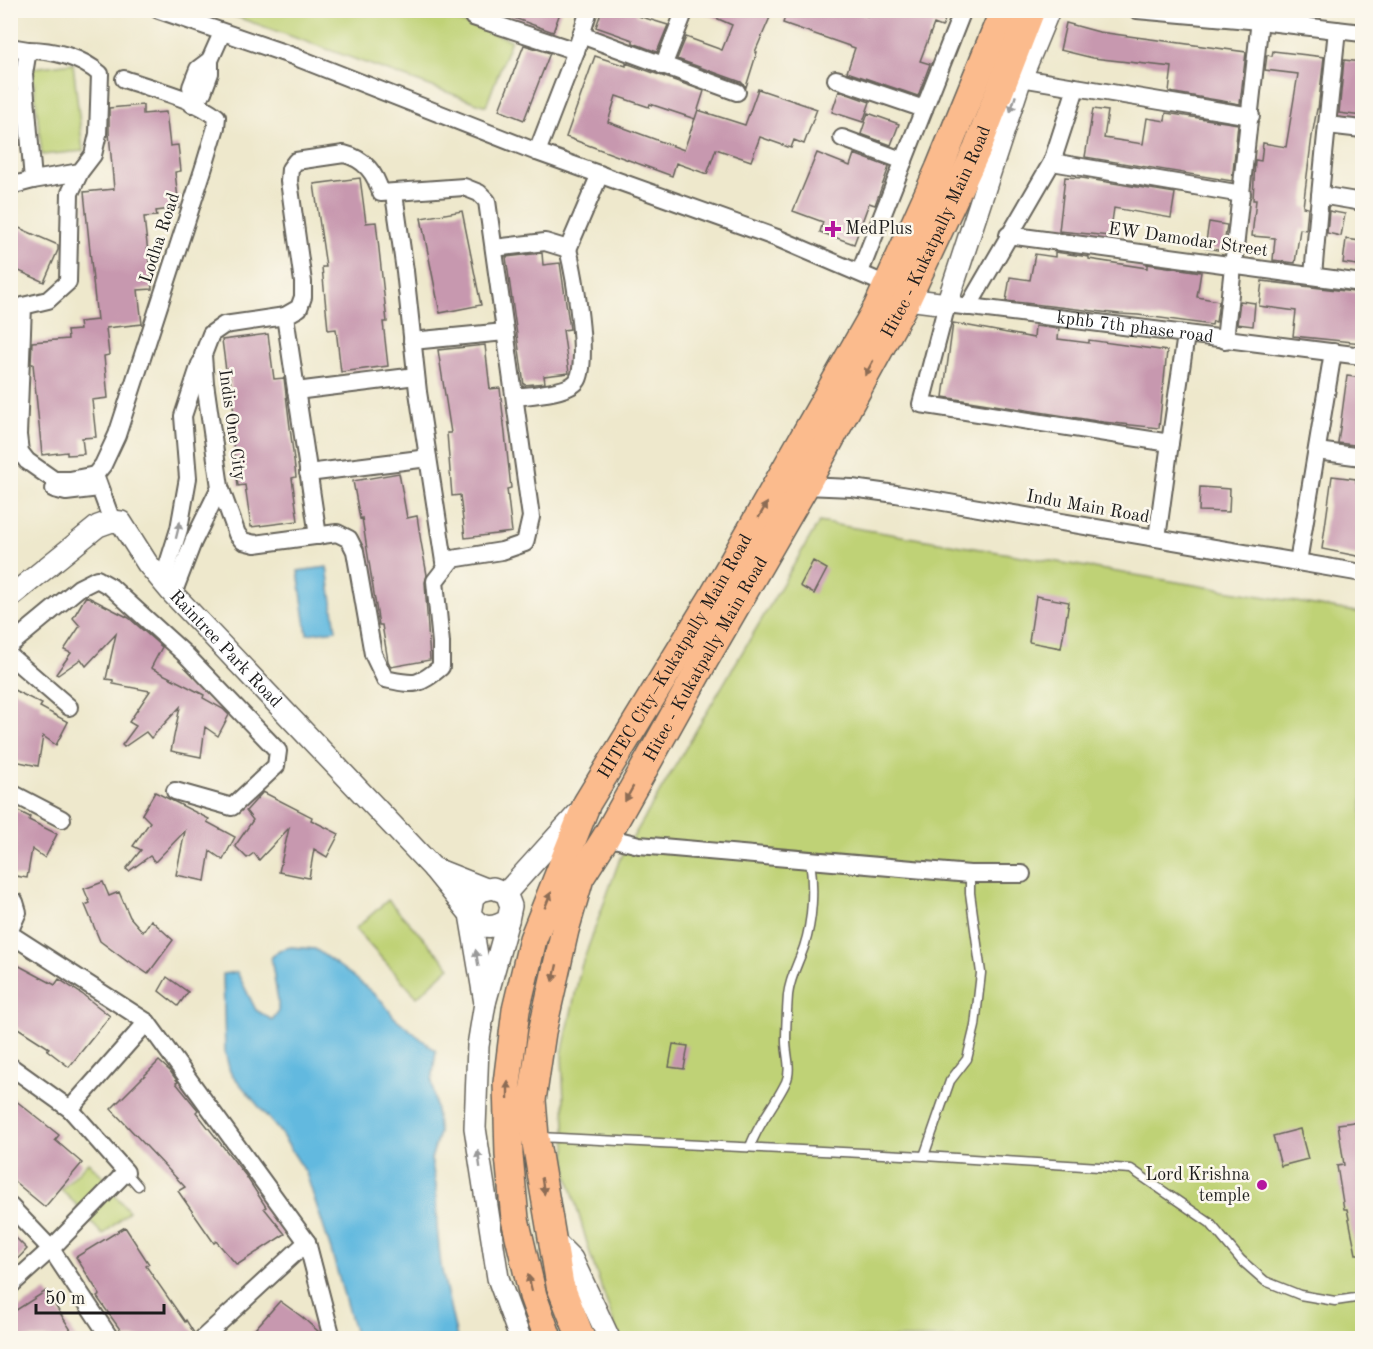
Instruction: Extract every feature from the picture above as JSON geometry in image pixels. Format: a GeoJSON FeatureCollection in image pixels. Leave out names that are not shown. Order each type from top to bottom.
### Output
{"type":"FeatureCollection","features":[{"type":"Feature","properties":{"kind":"main road","name":"Hitec - Kukatpally Main Road"},"geometry":{"type":"LineString","coordinates":[[581,1338],[560,1285],[535,1137],[532,1100],[542,1032],[562,942],[580,878],[606,837],[704,661],[806,486],[897,292],[977,149],[1031,10]]}},
{"type":"Feature","properties":{"kind":"main road","name":"HITEC City–Kukatpally Main Road"},"geometry":{"type":"LineString","coordinates":[[548,1338],[534,1296],[515,1219],[509,1155],[507,1083],[516,1010],[533,939],[587,803],[714,595],[877,308],[897,292],[939,169],[1000,12]]}},
{"type":"Feature","properties":{"kind":"street"},"geometry":{"type":"LineString","coordinates":[[159,10],[293,56],[537,152],[777,238],[860,272],[897,292]]}},
{"type":"Feature","properties":{"kind":"street"},"geometry":{"type":"LineString","coordinates":[[537,152],[582,35],[589,10]]}},
{"type":"Feature","properties":{"kind":"street"},"geometry":{"type":"LineString","coordinates":[[663,66],[685,10]]}},
{"type":"Feature","properties":{"kind":"street"},"geometry":{"type":"LineString","coordinates":[[860,272],[963,10]]}},
{"type":"Feature","properties":{"kind":"street"},"geometry":{"type":"LineString","coordinates":[[1049,10],[1021,78],[958,305],[921,404],[1170,442]]}},
{"type":"Feature","properties":{"kind":"street"},"geometry":{"type":"LineString","coordinates":[[1137,10],[1260,16],[1362,33]]}},
{"type":"Feature","properties":{"kind":"street"},"geometry":{"type":"LineString","coordinates":[[473,16],[576,51]]}},
{"type":"Feature","properties":{"kind":"street"},"geometry":{"type":"LineString","coordinates":[[1225,339],[1251,116],[1260,16]]}},
{"type":"Feature","properties":{"kind":"street"},"geometry":{"type":"LineString","coordinates":[[1313,276],[1337,30]]}},
{"type":"Feature","properties":{"kind":"street"},"geometry":{"type":"LineString","coordinates":[[194,100],[203,92],[210,73],[210,60],[222,33]]}},
{"type":"Feature","properties":{"kind":"street"},"geometry":{"type":"LineString","coordinates":[[582,35],[737,92]]}},
{"type":"Feature","properties":{"kind":"street"},"geometry":{"type":"LineString","coordinates":[[10,47],[74,57],[92,67],[100,75],[98,134],[93,155],[80,172],[70,193],[68,282],[48,300],[17,306],[14,434],[20,452],[27,461],[54,480],[99,480]]}},
{"type":"Feature","properties":{"kind":"street"},"geometry":{"type":"LineString","coordinates":[[28,50],[24,74],[33,180]]}},
{"type":"Feature","properties":{"kind":"street"},"geometry":{"type":"LineString","coordinates":[[1021,78],[1251,116]]}},
{"type":"Feature","properties":{"kind":"street","name":"Lodha Road"},"geometry":{"type":"LineString","coordinates":[[99,480],[117,435],[216,127],[217,117],[194,100],[124,79]]}},
{"type":"Feature","properties":{"kind":"street"},"geometry":{"type":"LineString","coordinates":[[836,79],[924,109]]}},
{"type":"Feature","properties":{"kind":"street"},"geometry":{"type":"LineString","coordinates":[[958,305],[1008,235],[1052,162],[1076,88]]}},
{"type":"Feature","properties":{"kind":"street"},"geometry":{"type":"LineString","coordinates":[[1327,125],[1362,129]]}},
{"type":"Feature","properties":{"kind":"street"},"geometry":{"type":"LineString","coordinates":[[842,138],[904,162]]}},
{"type":"Feature","properties":{"kind":"street"},"geometry":{"type":"LineString","coordinates":[[318,536],[285,316],[299,308],[303,297],[303,282],[289,182],[290,169],[296,162],[344,154],[355,157],[366,165],[376,177],[381,193],[394,194],[464,187],[479,194],[487,201],[531,517],[525,543],[502,551],[452,559],[446,568]]}},
{"type":"Feature","properties":{"kind":"street"},"geometry":{"type":"LineString","coordinates":[[1052,162],[1242,194]]}},
{"type":"Feature","properties":{"kind":"street"},"geometry":{"type":"LineString","coordinates":[[10,186],[80,172]]}},
{"type":"Feature","properties":{"kind":"street"},"geometry":{"type":"LineString","coordinates":[[514,397],[567,389],[577,381],[583,362],[573,269],[568,249],[600,174]]}},
{"type":"Feature","properties":{"kind":"street"},"geometry":{"type":"LineString","coordinates":[[394,194],[416,376],[446,568]]}},
{"type":"Feature","properties":{"kind":"street"},"geometry":{"type":"LineString","coordinates":[[1320,195],[1362,202]]}},
{"type":"Feature","properties":{"kind":"street","name":"EW Damodar Street"},"geometry":{"type":"LineString","coordinates":[[1008,235],[1362,283]]}},
{"type":"Feature","properties":{"kind":"street"},"geometry":{"type":"LineString","coordinates":[[494,248],[544,242],[568,249]]}},
{"type":"Feature","properties":{"kind":"street","name":"kphb 7th phase road"},"geometry":{"type":"LineString","coordinates":[[897,292],[958,305],[1362,356]]}},
{"type":"Feature","properties":{"kind":"street","name":"Indis One City"},"geometry":{"type":"LineString","coordinates":[[285,316],[224,325],[211,334],[203,355],[204,383],[220,487],[237,534],[243,541],[255,544],[337,533],[349,538],[356,551],[373,654],[385,679],[408,683],[424,681],[441,666],[435,581],[446,568]]}},
{"type":"Feature","properties":{"kind":"street"},"geometry":{"type":"LineString","coordinates":[[412,341],[505,332]]}},
{"type":"Feature","properties":{"kind":"street"},"geometry":{"type":"LineString","coordinates":[[1157,538],[1185,335]]}},
{"type":"Feature","properties":{"kind":"street"},"geometry":{"type":"LineString","coordinates":[[1298,562],[1333,352]]}},
{"type":"Feature","properties":{"kind":"street"},"geometry":{"type":"LineString","coordinates":[[168,587],[188,478],[183,416],[203,355]]}},
{"type":"Feature","properties":{"kind":"street"},"geometry":{"type":"LineString","coordinates":[[296,391],[416,376]]}},
{"type":"Feature","properties":{"kind":"street"},"geometry":{"type":"LineString","coordinates":[[1317,451],[1362,458]]}},
{"type":"Feature","properties":{"kind":"street"},"geometry":{"type":"LineString","coordinates":[[308,473],[428,458]]}},
{"type":"Feature","properties":{"kind":"street"},"geometry":{"type":"LineString","coordinates":[[188,478],[204,517]]}},
{"type":"Feature","properties":{"kind":"street"},"geometry":{"type":"LineString","coordinates":[[54,489],[66,492],[99,480]]}},
{"type":"Feature","properties":{"kind":"street"},"geometry":{"type":"LineString","coordinates":[[99,480],[113,522]]}},
{"type":"Feature","properties":{"kind":"street"},"geometry":{"type":"LineString","coordinates":[[99,480],[113,522]]}},
{"type":"Feature","properties":{"kind":"street","name":"Indu Main Road"},"geometry":{"type":"LineString","coordinates":[[806,486],[852,488],[896,494],[1362,573]]}},
{"type":"Feature","properties":{"kind":"street"},"geometry":{"type":"LineString","coordinates":[[168,587],[220,487]]}},
{"type":"Feature","properties":{"kind":"street"},"geometry":{"type":"LineString","coordinates":[[10,597],[98,526],[113,522]]}},
{"type":"Feature","properties":{"kind":"street","name":"Raintree Park Road"},"geometry":{"type":"LineString","coordinates":[[113,522],[168,587],[433,868],[470,914]]}},
{"type":"Feature","properties":{"kind":"street"},"geometry":{"type":"LineString","coordinates":[[10,645],[79,588],[97,579],[111,588],[186,655],[278,751],[276,766],[232,807],[175,791]]}},
{"type":"Feature","properties":{"kind":"street"},"geometry":{"type":"LineString","coordinates":[[10,657],[69,707]]}},
{"type":"Feature","properties":{"kind":"street"},"geometry":{"type":"LineString","coordinates":[[10,792],[63,819]]}},
{"type":"Feature","properties":{"kind":"street"},"geometry":{"type":"LineString","coordinates":[[485,1003],[470,914],[473,897],[496,891],[587,803]]}},
{"type":"Feature","properties":{"kind":"street"},"geometry":{"type":"LineString","coordinates":[[606,837],[639,845],[970,874],[1022,874]]}},
{"type":"Feature","properties":{"kind":"street","name":"Raintree Park Road"},"geometry":{"type":"LineString","coordinates":[[433,868],[496,891]]}},
{"type":"Feature","properties":{"kind":"street"},"geometry":{"type":"LineString","coordinates":[[496,891],[511,906],[485,1003],[478,1046],[475,1128],[498,1278],[520,1338]]}},
{"type":"Feature","properties":{"kind":"street"},"geometry":{"type":"LineString","coordinates":[[10,900],[15,902],[18,912],[10,932],[147,1022],[307,1242],[332,1338]]}},
{"type":"Feature","properties":{"kind":"street"},"geometry":{"type":"LineString","coordinates":[[470,914],[477,923],[488,928],[498,926],[508,920]]}},
{"type":"Feature","properties":{"kind":"street"},"geometry":{"type":"LineString","coordinates":[[70,1108],[147,1022]]}},
{"type":"Feature","properties":{"kind":"street"},"geometry":{"type":"LineString","coordinates":[[10,1066],[70,1108],[126,1172],[51,1249],[10,1286]]}},
{"type":"Feature","properties":{"kind":"street"},"geometry":{"type":"LineString","coordinates":[[10,1206],[51,1249],[110,1338]]}},
{"type":"Feature","properties":{"kind":"street"},"geometry":{"type":"LineString","coordinates":[[551,1238],[572,1259],[609,1338]]}},
{"type":"Feature","properties":{"kind":"street"},"geometry":{"type":"LineString","coordinates":[[203,1338],[307,1242]]}},
{"type":"Feature","properties":{"kind":"lane"},"geometry":{"type":"LineString","coordinates":[[750,1147],[755,1132],[786,1081],[789,1066],[786,1044],[788,995],[792,974],[804,946],[811,912],[810,860]]}},
{"type":"Feature","properties":{"kind":"lane"},"geometry":{"type":"LineString","coordinates":[[924,1156],[950,1081],[967,1059],[975,1026],[981,973],[970,893],[970,874]]}},
{"type":"Feature","properties":{"kind":"lane"},"geometry":{"type":"LineString","coordinates":[[535,1137],[924,1156],[1131,1169],[1210,1223],[1241,1260],[1265,1281],[1300,1295],[1335,1301],[1362,1297]]}},
{"type":"Feature","properties":{"kind":"lane"},"geometry":{"type":"LineString","coordinates":[[126,1172],[138,1186]]}},
{"type":"Feature","properties":{"kind":"green space"},"geometry":{"type":"Polygon","coordinates":[[[220,11],[452,11],[449,18],[511,40],[486,106],[220,11]]]}},
{"type":"Feature","properties":{"kind":"green space"},"geometry":{"type":"Polygon","coordinates":[[[73,63],[83,151],[42,155],[32,68],[73,63]]]}},
{"type":"Feature","properties":{"kind":"green space"},"geometry":{"type":"Polygon","coordinates":[[[819,522],[1362,613],[1362,1338],[619,1338],[591,1257],[567,1173],[562,1054],[581,967],[619,861],[819,522]]]}},
{"type":"Feature","properties":{"kind":"green space"},"geometry":{"type":"Polygon","coordinates":[[[388,900],[450,967],[417,997],[355,929],[388,900]]]}},
{"type":"Feature","properties":{"kind":"green space"},"geometry":{"type":"Polygon","coordinates":[[[88,1162],[111,1184],[84,1212],[61,1190],[88,1162]]]}},
{"type":"Feature","properties":{"kind":"green space"},"geometry":{"type":"Polygon","coordinates":[[[112,1192],[129,1211],[103,1235],[86,1217],[112,1192]]]}},
{"type":"Feature","properties":{"kind":"water"},"geometry":{"type":"Polygon","coordinates":[[[327,567],[336,630],[307,634],[298,571],[327,567]]]}},
{"type":"Feature","properties":{"kind":"water"},"geometry":{"type":"Polygon","coordinates":[[[291,947],[315,949],[353,976],[382,1001],[394,1017],[436,1051],[432,1081],[439,1133],[431,1159],[436,1185],[441,1266],[457,1338],[356,1338],[306,1173],[280,1132],[230,1072],[225,1052],[223,974],[237,972],[256,1010],[272,1020],[278,1012],[278,1001],[271,958],[279,950],[291,947]]]}},
{"type":"Feature","properties":{"kind":"building"},"geometry":{"type":"Polygon","coordinates":[[[492,10],[561,10],[553,32],[492,10]]]}},
{"type":"Feature","properties":{"kind":"building"},"geometry":{"type":"Polygon","coordinates":[[[602,10],[637,10],[635,15],[668,25],[657,52],[633,43],[633,40],[596,27],[602,10]]]}},
{"type":"Feature","properties":{"kind":"building"},"geometry":{"type":"Polygon","coordinates":[[[698,10],[759,10],[771,15],[755,52],[757,52],[746,87],[741,82],[677,59],[686,37],[722,50],[732,25],[698,10]]]}},
{"type":"Feature","properties":{"kind":"building"},"geometry":{"type":"Polygon","coordinates":[[[787,10],[851,10],[867,16],[869,10],[949,10],[942,27],[934,24],[920,61],[930,64],[918,96],[847,72],[855,48],[783,23],[787,10]]]}},
{"type":"Feature","properties":{"kind":"building"},"geometry":{"type":"Polygon","coordinates":[[[1066,23],[1099,32],[1246,52],[1240,104],[1169,92],[1172,67],[1093,58],[1060,50],[1066,23]]]}},
{"type":"Feature","properties":{"kind":"building"},"geometry":{"type":"Polygon","coordinates":[[[524,45],[550,53],[524,120],[499,110],[524,45]]]}},
{"type":"Feature","properties":{"kind":"building"},"geometry":{"type":"Polygon","coordinates":[[[1273,51],[1324,57],[1303,207],[1308,208],[1306,230],[1300,229],[1295,263],[1273,260],[1275,238],[1252,236],[1256,200],[1253,200],[1255,160],[1261,161],[1263,143],[1286,147],[1298,74],[1265,70],[1267,55],[1272,56],[1273,51]]]}},
{"type":"Feature","properties":{"kind":"building"},"geometry":{"type":"Polygon","coordinates":[[[595,56],[626,66],[626,63],[704,91],[698,110],[745,125],[758,89],[817,109],[804,144],[794,140],[791,148],[760,137],[751,161],[716,149],[707,174],[676,163],[672,176],[566,137],[595,56]],[[616,96],[608,122],[684,150],[695,119],[650,104],[649,107],[616,96]]]}},
{"type":"Feature","properties":{"kind":"building"},"geometry":{"type":"Polygon","coordinates":[[[1344,60],[1362,62],[1362,116],[1339,113],[1344,60]]]}},
{"type":"Feature","properties":{"kind":"building"},"geometry":{"type":"Polygon","coordinates":[[[839,91],[870,102],[863,122],[832,112],[839,91]]]}},
{"type":"Feature","properties":{"kind":"building"},"geometry":{"type":"Polygon","coordinates":[[[143,105],[143,114],[166,112],[170,146],[178,145],[181,171],[175,172],[179,208],[156,211],[157,216],[144,217],[152,289],[138,290],[142,324],[106,328],[109,355],[104,356],[108,398],[92,400],[96,437],[82,438],[84,454],[67,455],[67,452],[42,455],[33,364],[31,364],[32,342],[68,339],[67,331],[80,330],[79,322],[97,320],[84,192],[114,189],[109,108],[143,105]]]}},
{"type":"Feature","properties":{"kind":"building"},"geometry":{"type":"Polygon","coordinates":[[[1093,109],[1108,111],[1104,138],[1143,144],[1147,118],[1165,121],[1166,113],[1238,124],[1232,181],[1085,157],[1093,109]]]}},
{"type":"Feature","properties":{"kind":"building"},"geometry":{"type":"Polygon","coordinates":[[[868,113],[899,124],[891,145],[861,134],[868,113]]]}},
{"type":"Feature","properties":{"kind":"building"},"geometry":{"type":"Polygon","coordinates":[[[817,153],[850,166],[854,154],[889,167],[875,205],[869,203],[854,244],[820,232],[823,222],[793,211],[817,153]]]}},
{"type":"Feature","properties":{"kind":"building"},"geometry":{"type":"Polygon","coordinates":[[[1065,177],[1175,193],[1171,218],[1114,208],[1110,236],[1059,231],[1065,177]]]}},
{"type":"Feature","properties":{"kind":"building"},"geometry":{"type":"Polygon","coordinates":[[[360,178],[366,223],[376,222],[387,322],[383,322],[388,366],[341,372],[336,329],[328,330],[322,267],[326,267],[314,184],[360,178]]]}},
{"type":"Feature","properties":{"kind":"building"},"geometry":{"type":"Polygon","coordinates":[[[462,211],[481,305],[440,313],[421,218],[462,211]]]}},
{"type":"Feature","properties":{"kind":"building"},"geometry":{"type":"Polygon","coordinates":[[[1329,211],[1345,214],[1341,236],[1327,233],[1329,211]]]}},
{"type":"Feature","properties":{"kind":"building"},"geometry":{"type":"Polygon","coordinates":[[[1209,222],[1227,225],[1223,251],[1205,248],[1209,222]]]}},
{"type":"Feature","properties":{"kind":"building"},"geometry":{"type":"Polygon","coordinates":[[[10,224],[58,245],[44,282],[10,267],[10,224]]]}},
{"type":"Feature","properties":{"kind":"building"},"geometry":{"type":"Polygon","coordinates":[[[1346,239],[1360,241],[1357,265],[1343,263],[1346,239]]]}},
{"type":"Feature","properties":{"kind":"building"},"geometry":{"type":"Polygon","coordinates":[[[1055,252],[1147,268],[1147,264],[1201,272],[1197,297],[1219,301],[1216,322],[1213,321],[1212,325],[1006,301],[1010,277],[1030,280],[1035,254],[1055,257],[1055,252]]]}},
{"type":"Feature","properties":{"kind":"building"},"geometry":{"type":"Polygon","coordinates":[[[542,253],[543,265],[560,263],[570,329],[563,330],[569,373],[544,376],[545,383],[524,385],[506,257],[542,253]]]}},
{"type":"Feature","properties":{"kind":"building"},"geometry":{"type":"Polygon","coordinates":[[[1262,281],[1362,293],[1362,343],[1293,336],[1296,311],[1259,306],[1262,281]]]}},
{"type":"Feature","properties":{"kind":"building"},"geometry":{"type":"Polygon","coordinates":[[[1240,301],[1255,303],[1253,326],[1237,324],[1240,301]]]}},
{"type":"Feature","properties":{"kind":"building"},"geometry":{"type":"Polygon","coordinates":[[[953,323],[1034,338],[1035,326],[1059,329],[1058,339],[1089,343],[1089,340],[1167,351],[1159,428],[1103,422],[943,397],[953,323]]]}},
{"type":"Feature","properties":{"kind":"building"},"geometry":{"type":"Polygon","coordinates":[[[268,334],[274,379],[284,378],[296,477],[292,478],[298,521],[251,527],[245,485],[238,486],[231,423],[235,423],[230,378],[227,378],[222,340],[268,334]]]}},
{"type":"Feature","properties":{"kind":"building"},"geometry":{"type":"Polygon","coordinates":[[[485,345],[490,389],[500,388],[511,488],[507,489],[512,532],[465,538],[460,495],[452,496],[447,433],[451,433],[438,350],[485,345]]]}},
{"type":"Feature","properties":{"kind":"building"},"geometry":{"type":"Polygon","coordinates":[[[1347,376],[1362,378],[1362,446],[1338,443],[1347,376]]]}},
{"type":"Feature","properties":{"kind":"building"},"geometry":{"type":"Polygon","coordinates":[[[399,473],[407,518],[417,516],[427,575],[425,582],[430,660],[391,667],[382,625],[379,625],[362,518],[360,519],[353,481],[399,473]]]}},
{"type":"Feature","properties":{"kind":"building"},"geometry":{"type":"Polygon","coordinates":[[[1332,476],[1356,479],[1356,482],[1362,483],[1362,557],[1322,549],[1332,476]]]}},
{"type":"Feature","properties":{"kind":"building"},"geometry":{"type":"Polygon","coordinates":[[[1200,487],[1230,489],[1229,512],[1199,511],[1200,487]]]}},
{"type":"Feature","properties":{"kind":"building"},"geometry":{"type":"Polygon","coordinates":[[[813,561],[827,569],[814,594],[800,586],[813,561]]]}},
{"type":"Feature","properties":{"kind":"building"},"geometry":{"type":"Polygon","coordinates":[[[86,596],[129,618],[162,647],[151,668],[204,695],[203,698],[229,715],[218,736],[205,727],[201,757],[171,751],[180,707],[151,738],[146,732],[124,747],[122,745],[136,726],[129,722],[150,691],[113,684],[113,680],[106,679],[116,634],[86,666],[81,659],[58,675],[56,674],[71,653],[64,650],[80,626],[73,618],[86,596]]]}},
{"type":"Feature","properties":{"kind":"building"},"geometry":{"type":"Polygon","coordinates":[[[1036,596],[1069,602],[1061,648],[1029,642],[1036,596]]]}},
{"type":"Feature","properties":{"kind":"building"},"geometry":{"type":"Polygon","coordinates":[[[10,688],[42,704],[40,707],[68,722],[56,745],[43,736],[38,766],[10,760],[13,737],[10,736],[10,688]]]}},
{"type":"Feature","properties":{"kind":"building"},"geometry":{"type":"Polygon","coordinates":[[[155,792],[209,819],[207,822],[235,837],[223,860],[210,851],[205,881],[176,875],[185,831],[155,862],[150,856],[129,871],[126,869],[141,850],[133,846],[150,822],[142,814],[155,792]]]}},
{"type":"Feature","properties":{"kind":"building"},"geometry":{"type":"Polygon","coordinates":[[[263,792],[312,817],[311,820],[339,834],[327,857],[314,849],[309,878],[279,872],[289,828],[259,860],[254,853],[247,858],[235,846],[253,820],[246,811],[263,792]]]}},
{"type":"Feature","properties":{"kind":"building"},"geometry":{"type":"Polygon","coordinates":[[[10,807],[30,817],[29,820],[57,834],[45,858],[32,849],[27,878],[10,875],[10,807]]]}},
{"type":"Feature","properties":{"kind":"building"},"geometry":{"type":"Polygon","coordinates":[[[103,882],[109,896],[119,892],[130,917],[143,932],[151,920],[173,940],[148,974],[100,941],[85,905],[90,903],[84,889],[103,882]]]}},
{"type":"Feature","properties":{"kind":"building"},"geometry":{"type":"Polygon","coordinates":[[[10,961],[55,985],[59,979],[110,1016],[69,1067],[47,1050],[49,1048],[10,1023],[10,961]]]}},
{"type":"Feature","properties":{"kind":"building"},"geometry":{"type":"Polygon","coordinates":[[[167,977],[188,992],[178,1006],[159,991],[167,977]]]}},
{"type":"Feature","properties":{"kind":"building"},"geometry":{"type":"Polygon","coordinates":[[[673,1044],[688,1046],[684,1069],[669,1067],[673,1044]]]}},
{"type":"Feature","properties":{"kind":"building"},"geometry":{"type":"Polygon","coordinates":[[[159,1061],[170,1071],[178,1082],[176,1083],[198,1110],[196,1112],[246,1176],[266,1207],[264,1208],[285,1234],[237,1265],[216,1241],[214,1243],[178,1191],[185,1187],[111,1109],[159,1061]]]}},
{"type":"Feature","properties":{"kind":"building"},"geometry":{"type":"Polygon","coordinates":[[[10,1096],[59,1135],[55,1140],[82,1163],[45,1207],[10,1178],[10,1096]]]}},
{"type":"Feature","properties":{"kind":"building"},"geometry":{"type":"Polygon","coordinates":[[[1362,1121],[1362,1254],[1356,1254],[1347,1209],[1344,1209],[1337,1166],[1344,1165],[1338,1124],[1362,1121]]]}},
{"type":"Feature","properties":{"kind":"building"},"geometry":{"type":"Polygon","coordinates":[[[1300,1129],[1308,1159],[1281,1166],[1273,1136],[1300,1129]]]}},
{"type":"Feature","properties":{"kind":"building"},"geometry":{"type":"Polygon","coordinates":[[[125,1227],[149,1264],[146,1266],[194,1333],[193,1338],[126,1338],[97,1297],[100,1295],[76,1257],[125,1227]]]}},
{"type":"Feature","properties":{"kind":"building"},"geometry":{"type":"Polygon","coordinates":[[[10,1232],[27,1249],[10,1267],[10,1232]]]}},
{"type":"Feature","properties":{"kind":"building"},"geometry":{"type":"Polygon","coordinates":[[[46,1291],[76,1338],[10,1338],[10,1314],[46,1291]]]}},
{"type":"Feature","properties":{"kind":"building"},"geometry":{"type":"Polygon","coordinates":[[[280,1301],[320,1333],[321,1338],[247,1338],[280,1301]]]}},
{"type":"Feature","properties":{"kind":"place","name":"MedPlus"},"geometry":{"type":"Point","coordinates":[833,229]}},
{"type":"Feature","properties":{"kind":"place","name":"Lord Krishna temple"},"geometry":{"type":"Point","coordinates":[1262,1185]}}]}
